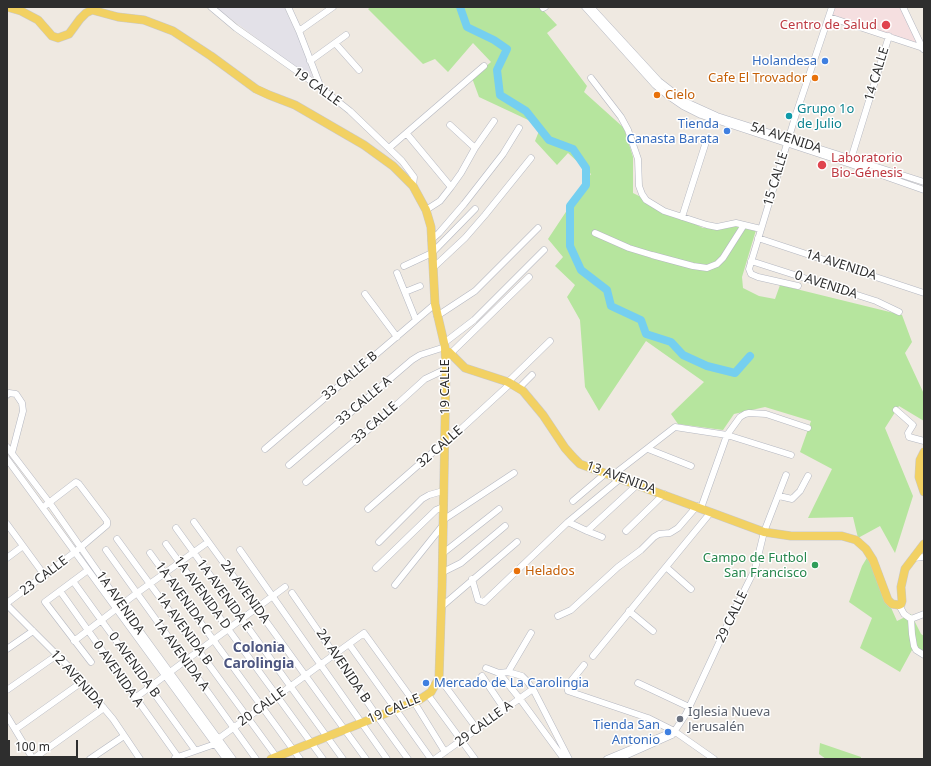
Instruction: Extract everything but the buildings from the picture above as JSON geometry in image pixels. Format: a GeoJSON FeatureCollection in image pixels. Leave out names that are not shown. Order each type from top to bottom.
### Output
{"type":"FeatureCollection","features":[{"type":"Feature","properties":{"kind":"main road"},"geometry":{"type":"LineString","coordinates":[[7,7],[21,11],[38,20],[47,32],[58,38],[69,34],[80,19],[92,10],[118,17],[144,20],[173,31],[211,56],[256,89],[295,105],[364,145],[393,166],[413,186]]}},
{"type":"Feature","properties":{"kind":"main road","name":"19 CALLE"},"geometry":{"type":"LineString","coordinates":[[275,758],[326,736],[414,702],[428,695],[434,688],[439,678],[443,572],[442,554],[446,349],[435,304],[434,267],[430,227],[426,210],[413,186]]}},
{"type":"Feature","properties":{"kind":"main road","name":"13 AVENIDA"},"geometry":{"type":"LineString","coordinates":[[446,349],[465,368],[509,383],[519,388],[538,409],[573,458],[580,464],[614,475],[764,532],[791,536],[842,536],[856,540],[873,560],[889,603],[899,606]]}},
{"type":"Feature","properties":{"kind":"main road"},"geometry":{"type":"LineString","coordinates":[[924,452],[920,460],[919,477],[924,492]]}},
{"type":"Feature","properties":{"kind":"main road"},"geometry":{"type":"LineString","coordinates":[[899,606],[902,601],[902,576],[905,569],[924,544]]}},
{"type":"Feature","properties":{"kind":"street","name":"19 CALLE"},"geometry":{"type":"LineString","coordinates":[[211,7],[236,28],[350,111],[389,148],[409,170],[414,177],[413,186]]}},
{"type":"Feature","properties":{"kind":"street"},"geometry":{"type":"LineString","coordinates":[[299,31],[333,7]]}},
{"type":"Feature","properties":{"kind":"street","name":"5A AVENIDA"},"geometry":{"type":"LineString","coordinates":[[585,7],[655,85],[683,106],[700,115],[924,182]]}},
{"type":"Feature","properties":{"kind":"street","name":"5A AVENIDA"},"geometry":{"type":"LineString","coordinates":[[592,7],[659,81],[686,102],[717,116],[924,190]]}},
{"type":"Feature","properties":{"kind":"street","name":"15 CALLE"},"geometry":{"type":"LineString","coordinates":[[751,261],[796,114],[832,7]]}},
{"type":"Feature","properties":{"kind":"street"},"geometry":{"type":"LineString","coordinates":[[903,7],[923,49]]}},
{"type":"Feature","properties":{"kind":"street"},"geometry":{"type":"LineString","coordinates":[[290,8],[320,88]]}},
{"type":"Feature","properties":{"kind":"street"},"geometry":{"type":"LineString","coordinates":[[829,17],[889,36],[923,49]]}},
{"type":"Feature","properties":{"kind":"street"},"geometry":{"type":"LineString","coordinates":[[310,61],[346,35]]}},
{"type":"Feature","properties":{"kind":"street","name":"14 CALLE"},"geometry":{"type":"LineString","coordinates":[[851,159],[889,36]]}},
{"type":"Feature","properties":{"kind":"street"},"geometry":{"type":"LineString","coordinates":[[335,43],[359,70]]}},
{"type":"Feature","properties":{"kind":"street"},"geometry":{"type":"LineString","coordinates":[[389,148],[484,66]]}},
{"type":"Feature","properties":{"kind":"street"},"geometry":{"type":"LineString","coordinates":[[591,78],[621,117],[628,130],[638,159],[639,186],[646,200],[657,207],[707,225],[717,227],[736,223],[761,229]]}},
{"type":"Feature","properties":{"kind":"street"},"geometry":{"type":"LineString","coordinates":[[426,210],[440,201],[451,187],[494,121]]}},
{"type":"Feature","properties":{"kind":"street"},"geometry":{"type":"LineString","coordinates":[[450,125],[475,148]]}},
{"type":"Feature","properties":{"kind":"street"},"geometry":{"type":"LineString","coordinates":[[431,240],[464,204],[503,154],[519,128]]}},
{"type":"Feature","properties":{"kind":"street"},"geometry":{"type":"LineString","coordinates":[[406,134],[451,187]]}},
{"type":"Feature","properties":{"kind":"street"},"geometry":{"type":"LineString","coordinates":[[682,217],[705,145]]}},
{"type":"Feature","properties":{"kind":"street"},"geometry":{"type":"LineString","coordinates":[[434,267],[465,238],[530,158]]}},
{"type":"Feature","properties":{"kind":"street"},"geometry":{"type":"LineString","coordinates":[[404,266],[432,253],[475,209]]}},
{"type":"Feature","properties":{"kind":"street"},"geometry":{"type":"LineString","coordinates":[[595,233],[629,248],[693,266],[707,268],[717,264],[723,258],[744,225]]}},
{"type":"Feature","properties":{"kind":"street"},"geometry":{"type":"LineString","coordinates":[[437,316],[475,291],[538,228]]}},
{"type":"Feature","properties":{"kind":"street","name":"1A AVENIDA"},"geometry":{"type":"LineString","coordinates":[[758,238],[924,292]]}},
{"type":"Feature","properties":{"kind":"street","name":"33 CALLE A"},"geometry":{"type":"LineString","coordinates":[[289,464],[412,360],[420,355],[446,349],[544,250]]}},
{"type":"Feature","properties":{"kind":"street"},"geometry":{"type":"LineString","coordinates":[[751,261],[749,269],[751,274],[798,286]]}},
{"type":"Feature","properties":{"kind":"street","name":"0 AVENIDA"},"geometry":{"type":"LineString","coordinates":[[751,261],[876,301],[899,312]]}},
{"type":"Feature","properties":{"kind":"street"},"geometry":{"type":"LineString","coordinates":[[397,273],[416,320]]}},
{"type":"Feature","properties":{"kind":"street"},"geometry":{"type":"LineString","coordinates":[[446,349],[529,277]]}},
{"type":"Feature","properties":{"kind":"street"},"geometry":{"type":"LineString","coordinates":[[405,292],[420,286]]}},
{"type":"Feature","properties":{"kind":"street"},"geometry":{"type":"LineString","coordinates":[[365,294],[396,337]]}},
{"type":"Feature","properties":{"kind":"street","name":"33 CALLE B"},"geometry":{"type":"LineString","coordinates":[[265,449],[435,304]]}},
{"type":"Feature","properties":{"kind":"street","name":"32 CALLE"},"geometry":{"type":"LineString","coordinates":[[368,509],[445,442],[509,383],[550,341]]}},
{"type":"Feature","properties":{"kind":"street","name":"33 CALLE"},"geometry":{"type":"LineString","coordinates":[[306,482],[382,418],[425,379],[446,369]]}},
{"type":"Feature","properties":{"kind":"street"},"geometry":{"type":"LineString","coordinates":[[519,388],[532,375]]}},
{"type":"Feature","properties":{"kind":"street"},"geometry":{"type":"LineString","coordinates":[[8,394],[16,394],[22,404],[23,411],[12,454]]}},
{"type":"Feature","properties":{"kind":"street"},"geometry":{"type":"LineString","coordinates":[[896,410],[913,424],[908,433],[909,437],[924,441]]}},
{"type":"Feature","properties":{"kind":"street"},"geometry":{"type":"LineString","coordinates":[[558,616],[571,610],[654,537],[659,534],[670,533],[678,528],[699,507],[727,435],[740,417],[749,413],[766,414],[808,428]]}},
{"type":"Feature","properties":{"kind":"street"},"geometry":{"type":"LineString","coordinates":[[573,501],[614,475],[676,427],[727,435],[790,455]]}},
{"type":"Feature","properties":{"kind":"street","name":"1A AVENIDA"},"geometry":{"type":"LineString","coordinates":[[7,447],[49,502],[118,607]]}},
{"type":"Feature","properties":{"kind":"street"},"geometry":{"type":"LineString","coordinates":[[648,450],[691,466]]}},
{"type":"Feature","properties":{"kind":"street","name":"1A AVENIDA"},"geometry":{"type":"LineString","coordinates":[[7,459],[88,570],[118,607],[218,742],[233,759]]}},
{"type":"Feature","properties":{"kind":"street"},"geometry":{"type":"LineString","coordinates":[[7,472],[19,464]]}},
{"type":"Feature","properties":{"kind":"street"},"geometry":{"type":"LineString","coordinates":[[395,585],[443,523],[514,473]]}},
{"type":"Feature","properties":{"kind":"street"},"geometry":{"type":"LineString","coordinates":[[472,579],[478,600],[484,602],[568,522],[614,475]]}},
{"type":"Feature","properties":{"kind":"street","name":"29 CALLE"},"geometry":{"type":"LineString","coordinates":[[674,731],[689,707],[728,621],[755,569],[764,532],[786,475]]}},
{"type":"Feature","properties":{"kind":"street"},"geometry":{"type":"LineString","coordinates":[[779,496],[792,499],[800,491],[808,476]]}},
{"type":"Feature","properties":{"kind":"street","name":"23 CALLE"},"geometry":{"type":"LineString","coordinates":[[7,604],[75,552],[107,525],[107,521],[76,482],[49,502]]}},
{"type":"Feature","properties":{"kind":"street"},"geometry":{"type":"LineString","coordinates":[[586,531],[638,484]]}},
{"type":"Feature","properties":{"kind":"street"},"geometry":{"type":"LineString","coordinates":[[379,542],[422,499],[429,495],[444,491]]}},
{"type":"Feature","properties":{"kind":"street"},"geometry":{"type":"LineString","coordinates":[[626,531],[664,494]]}},
{"type":"Feature","properties":{"kind":"street"},"geometry":{"type":"LineString","coordinates":[[42,507],[49,502]]}},
{"type":"Feature","properties":{"kind":"street"},"geometry":{"type":"LineString","coordinates":[[376,568],[436,510],[443,507]]}},
{"type":"Feature","properties":{"kind":"street"},"geometry":{"type":"LineString","coordinates":[[442,554],[499,509]]}},
{"type":"Feature","properties":{"kind":"street"},"geometry":{"type":"LineString","coordinates":[[593,656],[711,512]]}},
{"type":"Feature","properties":{"kind":"street","name":"2A AVENIDA"},"geometry":{"type":"LineString","coordinates":[[194,522],[306,674],[366,759]]}},
{"type":"Feature","properties":{"kind":"street"},"geometry":{"type":"LineString","coordinates":[[568,522],[602,537]]}},
{"type":"Feature","properties":{"kind":"street"},"geometry":{"type":"LineString","coordinates":[[7,524],[44,576]]}},
{"type":"Feature","properties":{"kind":"street"},"geometry":{"type":"LineString","coordinates":[[443,572],[460,563],[504,526]]}},
{"type":"Feature","properties":{"kind":"street","name":"1A AVENIDA E"},"geometry":{"type":"LineString","coordinates":[[176,528],[343,759]]}},
{"type":"Feature","properties":{"kind":"street","name":"1A AVENIDA B"},"geometry":{"type":"LineString","coordinates":[[117,539],[200,650],[275,758]]}},
{"type":"Feature","properties":{"kind":"street"},"geometry":{"type":"LineString","coordinates":[[74,641],[164,573],[208,542]]}},
{"type":"Feature","properties":{"kind":"street"},"geometry":{"type":"LineString","coordinates":[[441,607],[517,542]]}},
{"type":"Feature","properties":{"kind":"street","name":"1A AVENIDA D"},"geometry":{"type":"LineString","coordinates":[[166,544],[323,759]]}},
{"type":"Feature","properties":{"kind":"street"},"geometry":{"type":"LineString","coordinates":[[7,558],[23,546]]}},
{"type":"Feature","properties":{"kind":"street","name":"1A AVENIDA A"},"geometry":{"type":"LineString","coordinates":[[106,550],[256,759]]}},
{"type":"Feature","properties":{"kind":"street"},"geometry":{"type":"LineString","coordinates":[[240,550],[388,759]]}},
{"type":"Feature","properties":{"kind":"street","name":"1A AVENIDA C"},"geometry":{"type":"LineString","coordinates":[[150,553],[300,759]]}},
{"type":"Feature","properties":{"kind":"street"},"geometry":{"type":"LineString","coordinates":[[913,558],[924,557]]}},
{"type":"Feature","properties":{"kind":"street"},"geometry":{"type":"LineString","coordinates":[[666,567],[691,589]]}},
{"type":"Feature","properties":{"kind":"street"},"geometry":{"type":"LineString","coordinates":[[88,570],[45,602],[91,662]]}},
{"type":"Feature","properties":{"kind":"street","name":"0 AVENIDA B"},"geometry":{"type":"LineString","coordinates":[[73,581],[195,750]]}},
{"type":"Feature","properties":{"kind":"street"},"geometry":{"type":"LineString","coordinates":[[135,698],[285,587]]}},
{"type":"Feature","properties":{"kind":"street","name":"0 AVENIDA A"},"geometry":{"type":"LineString","coordinates":[[60,591],[176,758]]}},
{"type":"Feature","properties":{"kind":"street","name":"2A AVENIDA B"},"geometry":{"type":"LineString","coordinates":[[292,592],[408,759]]}},
{"type":"Feature","properties":{"kind":"street","name":"12 AVENIDA"},"geometry":{"type":"LineString","coordinates":[[7,604],[82,682],[113,719],[140,759]]}},
{"type":"Feature","properties":{"kind":"street"},"geometry":{"type":"LineString","coordinates":[[899,606],[904,614],[911,620],[912,634],[916,650],[924,655]]}},
{"type":"Feature","properties":{"kind":"street"},"geometry":{"type":"LineString","coordinates":[[629,611],[653,631]]}},
{"type":"Feature","properties":{"kind":"street"},"geometry":{"type":"LineString","coordinates":[[911,620],[923,615]]}},
{"type":"Feature","properties":{"kind":"street"},"geometry":{"type":"LineString","coordinates":[[7,649],[33,631]]}},
{"type":"Feature","properties":{"kind":"street","name":"20 CALLE"},"geometry":{"type":"LineString","coordinates":[[218,742],[233,727],[263,707],[306,674],[364,633],[414,702]]}},
{"type":"Feature","properties":{"kind":"street"},"geometry":{"type":"LineString","coordinates":[[508,672],[531,633]]}},
{"type":"Feature","properties":{"kind":"street"},"geometry":{"type":"LineString","coordinates":[[349,644],[431,759]]}},
{"type":"Feature","properties":{"kind":"street"},"geometry":{"type":"LineString","coordinates":[[7,690],[57,655]]}},
{"type":"Feature","properties":{"kind":"street"},"geometry":{"type":"LineString","coordinates":[[584,665],[567,686],[568,691],[648,718],[674,731],[714,759]]}},
{"type":"Feature","properties":{"kind":"street"},"geometry":{"type":"LineString","coordinates":[[486,668],[499,673],[508,672],[522,676],[526,680],[533,689],[569,759]]}},
{"type":"Feature","properties":{"kind":"street"},"geometry":{"type":"LineString","coordinates":[[499,673],[564,759]]}},
{"type":"Feature","properties":{"kind":"street"},"geometry":{"type":"LineString","coordinates":[[482,676],[505,710]]}},
{"type":"Feature","properties":{"kind":"street"},"geometry":{"type":"LineString","coordinates":[[16,729],[82,682]]}},
{"type":"Feature","properties":{"kind":"street"},"geometry":{"type":"LineString","coordinates":[[443,683],[477,729]]}},
{"type":"Feature","properties":{"kind":"street"},"geometry":{"type":"LineString","coordinates":[[638,683],[689,707]]}},
{"type":"Feature","properties":{"kind":"street","name":"29 CALLE A"},"geometry":{"type":"LineString","coordinates":[[436,759],[533,689]]}},
{"type":"Feature","properties":{"kind":"street"},"geometry":{"type":"LineString","coordinates":[[428,695],[475,759]]}},
{"type":"Feature","properties":{"kind":"street"},"geometry":{"type":"LineString","coordinates":[[414,702],[445,752]]}},
{"type":"Feature","properties":{"kind":"street"},"geometry":{"type":"LineString","coordinates":[[7,716],[33,759],[104,708]]}},
{"type":"Feature","properties":{"kind":"street"},"geometry":{"type":"LineString","coordinates":[[607,759],[674,731]]}},
{"type":"Feature","properties":{"kind":"street"},"geometry":{"type":"LineString","coordinates":[[618,759],[659,742],[672,735],[674,731]]}},
{"type":"Feature","properties":{"kind":"street"},"geometry":{"type":"LineString","coordinates":[[90,759],[124,736]]}},
{"type":"Feature","properties":{"kind":"street"},"geometry":{"type":"LineString","coordinates":[[176,758],[218,742]]}},
{"type":"Feature","properties":{"kind":"street","name":"1A AVENIDA"},"geometry":{"type":"LineString","coordinates":[[218,742],[226,759]]}},
{"type":"Feature","properties":{"kind":"shaded area"},"geometry":{"type":"Polygon","coordinates":[[[215,7],[284,7],[300,41],[313,78],[279,55],[215,7]]]}},
{"type":"Feature","properties":{"kind":"shaded area","name":"Centro de Salud"},"geometry":{"type":"Polygon","coordinates":[[[834,7],[905,7],[922,47],[890,34],[832,15],[834,7]]]}},
{"type":"Feature","properties":{"kind":"green space"},"geometry":{"type":"Polygon","coordinates":[[[371,7],[540,7],[557,25],[547,33],[587,86],[584,92],[624,128],[633,157],[633,193],[703,228],[736,226],[756,230],[742,277],[743,288],[759,296],[775,299],[780,285],[902,315],[912,342],[905,353],[924,394],[924,421],[899,406],[885,428],[913,496],[895,553],[880,526],[858,538],[853,517],[808,518],[832,469],[800,452],[811,421],[765,407],[734,414],[723,430],[678,424],[671,414],[704,382],[646,341],[599,411],[585,387],[580,320],[567,297],[575,285],[555,266],[563,257],[548,239],[591,174],[568,153],[557,165],[535,141],[541,126],[479,97],[472,78],[491,62],[473,43],[448,72],[435,59],[423,64],[368,9],[371,7]]]}},
{"type":"Feature","properties":{"kind":"green space"},"geometry":{"type":"Polygon","coordinates":[[[868,556],[897,621],[911,614],[921,634],[924,636],[924,657],[912,650],[900,672],[860,648],[872,618],[849,602],[862,566],[868,556]]]}},
{"type":"Feature","properties":{"kind":"green space"},"geometry":{"type":"Polygon","coordinates":[[[820,743],[861,757],[861,759],[826,759],[819,754],[820,743]]]}},
{"type":"Feature","properties":{"kind":"waterway"},"geometry":{"type":"LineString","coordinates":[[460,7],[467,27],[494,40],[507,49],[497,70],[500,95],[526,111],[549,140],[573,149],[586,168],[586,185],[570,206],[570,246],[581,270],[607,290],[611,306],[641,320],[646,334],[671,342],[683,355],[707,366],[735,373],[750,356]]}},
{"type":"Feature","properties":{"kind":"place","name":"Centro de Salud"},"geometry":{"type":"Point","coordinates":[886,25]}},
{"type":"Feature","properties":{"kind":"place","name":"Holandesa"},"geometry":{"type":"Point","coordinates":[825,61]}},
{"type":"Feature","properties":{"kind":"place","name":"Cafe El Trovador"},"geometry":{"type":"Point","coordinates":[815,78]}},
{"type":"Feature","properties":{"kind":"place","name":"Cielo"},"geometry":{"type":"Point","coordinates":[657,95]}},
{"type":"Feature","properties":{"kind":"place","name":"Grupo 1o de Julio"},"geometry":{"type":"Point","coordinates":[789,116]}},
{"type":"Feature","properties":{"kind":"place","name":"Tienda Canasta Barata"},"geometry":{"type":"Point","coordinates":[727,131]}},
{"type":"Feature","properties":{"kind":"place","name":"Laboratorio Bio-Génesis"},"geometry":{"type":"Point","coordinates":[822,165]}},
{"type":"Feature","properties":{"kind":"place","name":"Campo de Futbol San Francisco"},"geometry":{"type":"Point","coordinates":[815,565]}},
{"type":"Feature","properties":{"kind":"place","name":"Helados"},"geometry":{"type":"Point","coordinates":[517,571]}},
{"type":"Feature","properties":{"kind":"place","name":"Mercado de La Carolingia"},"geometry":{"type":"Point","coordinates":[426,683]}},
{"type":"Feature","properties":{"kind":"place","name":"Iglesia Nueva Jerusalén"},"geometry":{"type":"Point","coordinates":[680,719]}},
{"type":"Feature","properties":{"kind":"place","name":"Tienda San Antonio"},"geometry":{"type":"Point","coordinates":[668,732]}},
{"type":"Feature","properties":{"kind":"district","name":"Colonia Carolingia"},"geometry":{"type":"Point","coordinates":[259,656]}}]}
